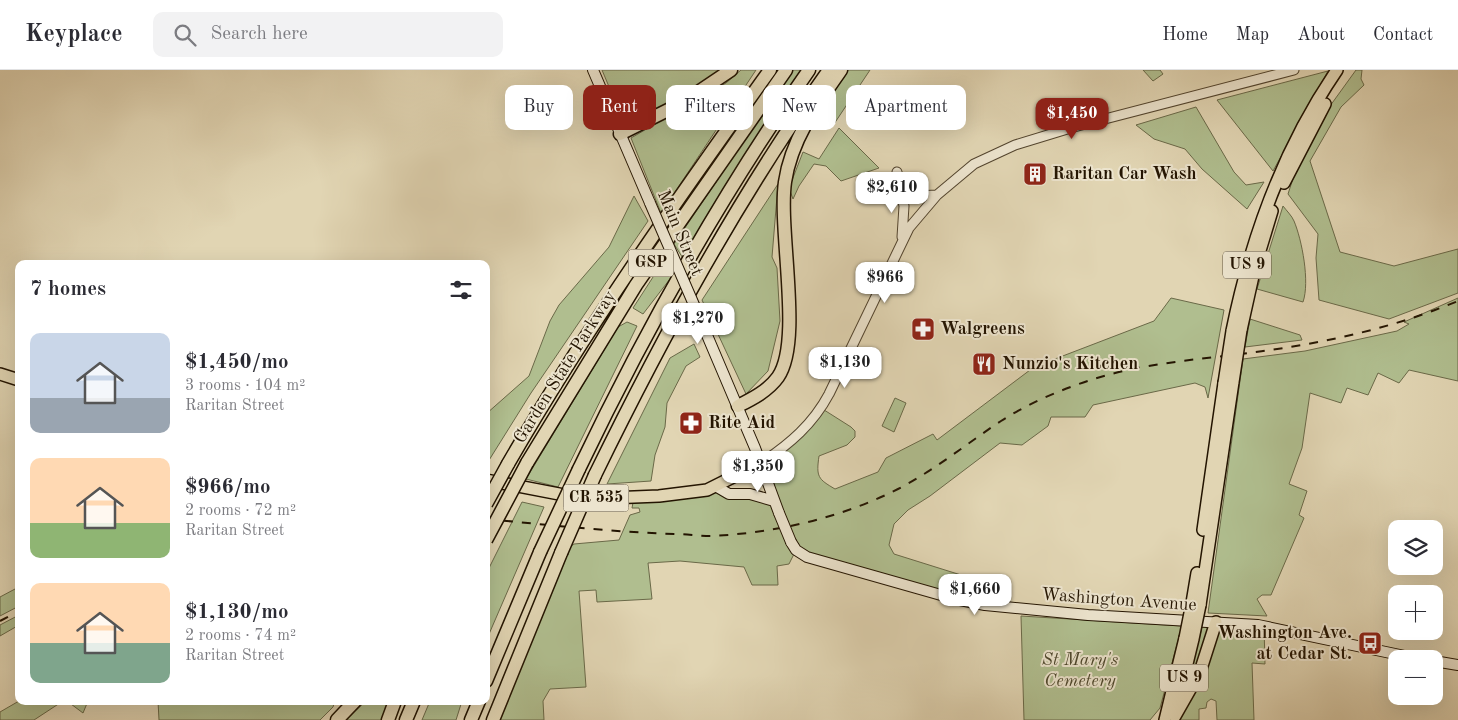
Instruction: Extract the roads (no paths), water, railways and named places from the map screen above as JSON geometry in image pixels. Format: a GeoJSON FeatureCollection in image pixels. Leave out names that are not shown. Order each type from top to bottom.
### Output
{"type":"FeatureCollection","features":[{"type":"Feature","properties":{"kind":"highway"},"geometry":{"type":"LineString","coordinates":[[620,134],[682,103],[731,70]]}},
{"type":"Feature","properties":{"kind":"highway","name":"Garden State Parkway"},"geometry":{"type":"LineString","coordinates":[[490,495],[505,462],[548,394],[658,227],[770,70]]}},
{"type":"Feature","properties":{"kind":"highway","name":"Garden State Parkway"},"geometry":{"type":"LineString","coordinates":[[490,532],[527,463],[636,285],[786,70]]}},
{"type":"Feature","properties":{"kind":"highway","name":"GSP"},"geometry":{"type":"LineString","coordinates":[[490,671],[540,552],[627,373],[702,239],[760,143],[809,70]]}},
{"type":"Feature","properties":{"kind":"highway","name":"GSP"},"geometry":{"type":"LineString","coordinates":[[494,720],[561,553],[652,360],[699,273],[756,177],[830,70]]}},
{"type":"Feature","properties":{"kind":"highway"},"geometry":{"type":"LineString","coordinates":[[738,406],[770,386],[779,376],[787,357],[789,323],[783,205],[785,180],[798,138],[841,70]]}},
{"type":"Feature","properties":{"kind":"highway"},"geometry":{"type":"LineString","coordinates":[[490,481],[505,462]]}},
{"type":"Feature","properties":{"kind":"highway"},"geometry":{"type":"LineString","coordinates":[[499,720],[504,696]]}},
{"type":"Feature","properties":{"kind":"highway"},"geometry":{"type":"LineString","coordinates":[[337,720],[351,705]]}},
{"type":"Feature","properties":{"kind":"highway"},"geometry":{"type":"LineString","coordinates":[[388,720],[394,705]]}},
{"type":"Feature","properties":{"kind":"highway"},"geometry":{"type":"LineString","coordinates":[[406,720],[412,705]]}},
{"type":"Feature","properties":{"kind":"highway"},"geometry":{"type":"LineString","coordinates":[[471,720],[477,705]]}},
{"type":"Feature","properties":{"kind":"main road","name":"Main Street"},"geometry":{"type":"LineString","coordinates":[[593,70],[762,463]]}},
{"type":"Feature","properties":{"kind":"main road","name":"US 9"},"geometry":{"type":"LineString","coordinates":[[1171,719],[1196,604],[1236,331],[1255,267],[1270,205],[1287,166],[1316,119],[1335,77],[1346,70]]}},
{"type":"Feature","properties":{"kind":"main road"},"geometry":{"type":"LineString","coordinates":[[0,374],[15,379]]}},
{"type":"Feature","properties":{"kind":"main road","name":"CR 535"},"geometry":{"type":"LineString","coordinates":[[490,481],[585,499],[659,496],[717,487],[762,463]]}},
{"type":"Feature","properties":{"kind":"main road","name":"Washington Avenue"},"geometry":{"type":"LineString","coordinates":[[762,463],[774,501],[791,542],[796,550],[806,557],[955,599],[985,605],[1038,612],[1255,624],[1388,652]]}},
{"type":"Feature","properties":{"kind":"main road"},"geometry":{"type":"LineString","coordinates":[[717,487],[729,494],[750,494],[774,501]]}},
{"type":"Feature","properties":{"kind":"main road"},"geometry":{"type":"LineString","coordinates":[[1171,719],[1200,672],[1221,623]]}},
{"type":"Feature","properties":{"kind":"main road","name":"US 9"},"geometry":{"type":"LineString","coordinates":[[1156,720],[1176,681],[1189,638]]}},
{"type":"Feature","properties":{"kind":"main road"},"geometry":{"type":"LineString","coordinates":[[1443,662],[1458,665]]}},
{"type":"Feature","properties":{"kind":"main road"},"geometry":{"type":"LineString","coordinates":[[1171,719],[1176,681]]}},
{"type":"Feature","properties":{"kind":"street"},"geometry":{"type":"LineString","coordinates":[[762,463],[796,438],[823,404],[901,243],[918,215],[937,194],[974,164],[996,152],[1088,123],[1294,70]]}},
{"type":"Feature","properties":{"kind":"street"},"geometry":{"type":"LineString","coordinates":[[897,172],[904,206],[901,243]]}},
{"type":"Feature","properties":{"kind":"street"},"geometry":{"type":"LineString","coordinates":[[900,186],[915,196],[937,194]]}},
{"type":"Feature","properties":{"kind":"railway"},"geometry":{"type":"LineString","coordinates":[[490,519],[604,530],[711,536],[759,531],[807,522],[854,508],[912,482],[1012,414],[1046,397],[1082,383],[1137,368],[1270,350],[1366,332],[1458,301]]}},
{"type":"Feature","properties":{"kind":"railway"},"geometry":{"type":"LineString","coordinates":[[0,621],[15,613]]}},
{"type":"Feature","properties":{"kind":"place","name":"Raritan Car Wash"},"geometry":{"type":"Point","coordinates":[1035,174]}},
{"type":"Feature","properties":{"kind":"place","name":"Walgreens"},"geometry":{"type":"Point","coordinates":[923,329]}},
{"type":"Feature","properties":{"kind":"place","name":"Nunzio's Kitchen"},"geometry":{"type":"Point","coordinates":[984,364]}},
{"type":"Feature","properties":{"kind":"place","name":"Rite Aid"},"geometry":{"type":"Point","coordinates":[691,423]}},
{"type":"Feature","properties":{"kind":"place","name":"Washington Ave. at Cedar St."},"geometry":{"type":"Point","coordinates":[1370,643]}},
{"type":"Feature","properties":{"kind":"park label","name":"St Mary's Cemetery"},"geometry":{"type":"Point","coordinates":[1080,670]}}]}
